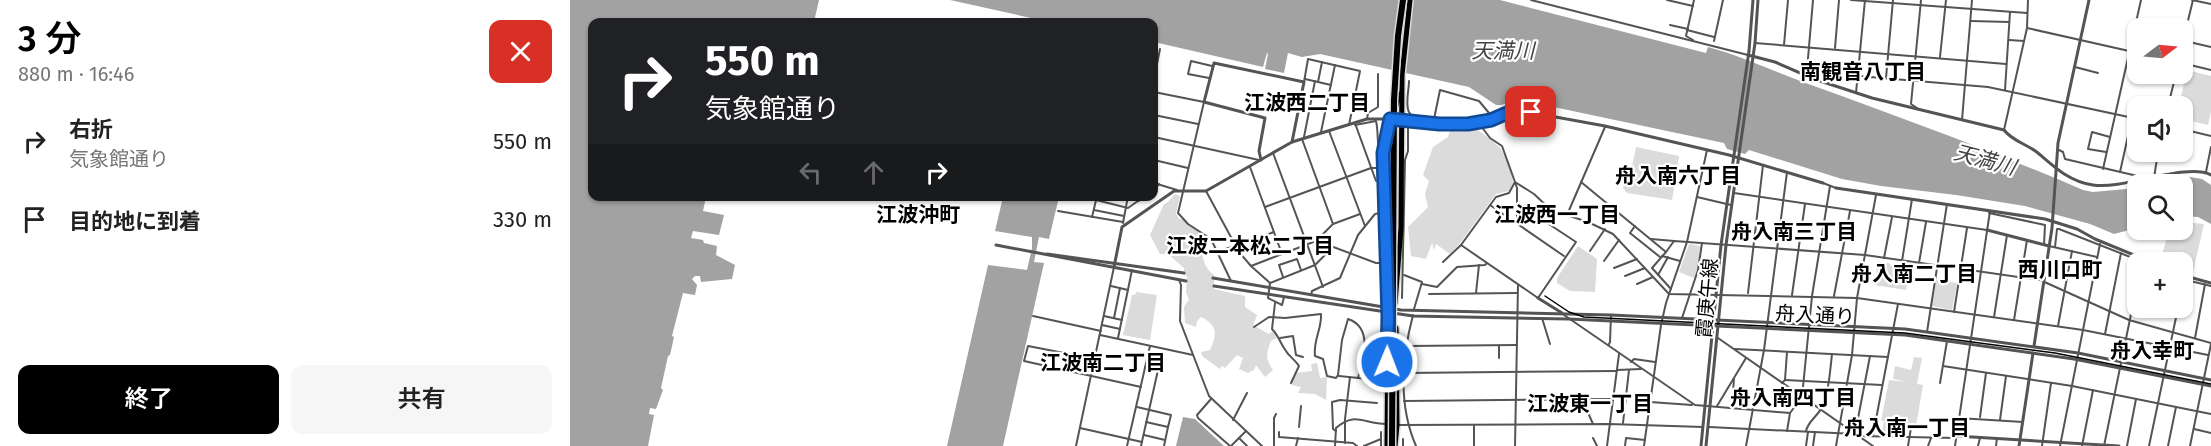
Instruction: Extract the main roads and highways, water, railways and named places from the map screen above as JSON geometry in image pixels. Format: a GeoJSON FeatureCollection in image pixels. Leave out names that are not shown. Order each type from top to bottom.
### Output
{"type":"FeatureCollection","features":[{"type":"Feature","properties":{"kind":"highway"},"geometry":{"type":"LineString","coordinates":[[1391,446],[1394,100],[1403,0]]}},
{"type":"Feature","properties":{"kind":"highway"},"geometry":{"type":"LineString","coordinates":[[1391,446],[1397,425],[1395,312],[1403,180],[1402,75],[1410,0]]}},
{"type":"Feature","properties":{"kind":"highway"},"geometry":{"type":"LineString","coordinates":[[1391,446],[1386,424],[1387,274],[1382,167],[1385,137],[1402,83]]}},
{"type":"Feature","properties":{"kind":"water"},"geometry":{"type":"Polygon","coordinates":[[[570,0],[819,0],[815,18],[588,18],[588,201],[705,201],[703,211],[724,215],[719,235],[693,231],[691,238],[717,246],[716,255],[735,265],[732,279],[701,282],[700,276],[695,276],[692,279],[697,285],[695,295],[683,293],[661,388],[663,390],[656,409],[650,408],[649,414],[654,415],[648,446],[570,446],[570,0]]]}},
{"type":"Feature","properties":{"kind":"water","name":"天満川"},"geometry":{"type":"Polygon","coordinates":[[[950,0],[1500,0],[1706,53],[1708,47],[1722,51],[1950,136],[2083,190],[2093,192],[2127,189],[2127,231],[2114,234],[2090,224],[2025,206],[1842,179],[1749,150],[1745,154],[1727,149],[1724,143],[1520,100],[1496,105],[1469,87],[1320,54],[1302,57],[1288,53],[1284,73],[1265,69],[1267,53],[1263,67],[1158,43],[1158,18],[1031,18],[950,0]]]}},
{"type":"Feature","properties":{"kind":"water"},"geometry":{"type":"Polygon","coordinates":[[[2193,178],[2202,179],[2211,185],[2211,224],[2193,217],[2193,178]]]}},
{"type":"Feature","properties":{"kind":"water"},"geometry":{"type":"Polygon","coordinates":[[[1002,201],[1058,201],[1049,239],[1039,237],[1034,262],[1044,263],[1003,446],[947,446],[988,265],[1027,270],[1032,248],[1032,237],[995,231],[1002,201]]]}},
{"type":"Feature","properties":{"kind":"water"},"geometry":{"type":"Polygon","coordinates":[[[1183,417],[1195,419],[1224,446],[1176,446],[1183,417]]]}},
{"type":"Feature","properties":{"kind":"tunnel"},"geometry":{"type":"LineString","coordinates":[[1184,273],[1213,278]]}},
{"type":"Feature","properties":{"kind":"tunnel"},"geometry":{"type":"LineString","coordinates":[[1186,281],[1214,286]]}},
{"type":"Feature","properties":{"kind":"tram line"},"geometry":{"type":"LineString","coordinates":[[1545,296],[1569,312],[1584,317],[1905,333],[2055,353],[2211,384]]}},
{"type":"Feature","properties":{"kind":"district","name":"南観音八丁目"},"geometry":{"type":"Point","coordinates":[1863,72]}},
{"type":"Feature","properties":{"kind":"district","name":"江波西二丁目"},"geometry":{"type":"Point","coordinates":[1307,103]}},
{"type":"Feature","properties":{"kind":"district","name":"舟入南六丁目"},"geometry":{"type":"Point","coordinates":[1678,176]}},
{"type":"Feature","properties":{"kind":"district","name":"江波沖町"},"geometry":{"type":"Point","coordinates":[918,215]}},
{"type":"Feature","properties":{"kind":"district","name":"江波西一丁目"},"geometry":{"type":"Point","coordinates":[1557,215]}},
{"type":"Feature","properties":{"kind":"district","name":"舟入南三丁目"},"geometry":{"type":"Point","coordinates":[1794,232]}},
{"type":"Feature","properties":{"kind":"district","name":"江波二本松二丁目"},"geometry":{"type":"Point","coordinates":[1250,246]}},
{"type":"Feature","properties":{"kind":"district","name":"西川口町"},"geometry":{"type":"Point","coordinates":[2060,270]}},
{"type":"Feature","properties":{"kind":"district","name":"舟入南二丁目"},"geometry":{"type":"Point","coordinates":[1914,274]}},
{"type":"Feature","properties":{"kind":"district","name":"舟入幸町"},"geometry":{"type":"Point","coordinates":[2152,351]}},
{"type":"Feature","properties":{"kind":"district","name":"江波南二丁目"},"geometry":{"type":"Point","coordinates":[1103,363]}},
{"type":"Feature","properties":{"kind":"district","name":"舟入南四丁目"},"geometry":{"type":"Point","coordinates":[1793,398]}},
{"type":"Feature","properties":{"kind":"district","name":"江波東一丁目"},"geometry":{"type":"Point","coordinates":[1590,404]}},
{"type":"Feature","properties":{"kind":"district","name":"舟入南一丁目"},"geometry":{"type":"Point","coordinates":[1907,428]}}]}
